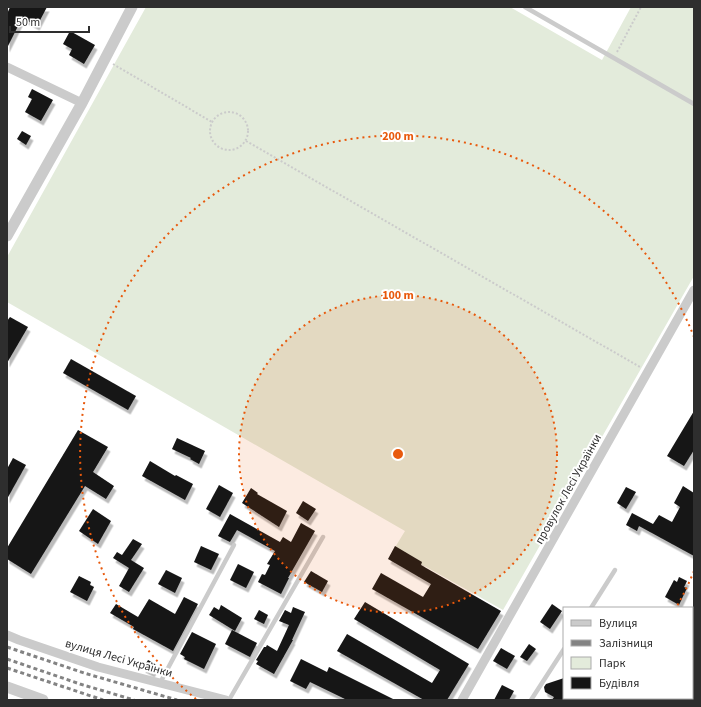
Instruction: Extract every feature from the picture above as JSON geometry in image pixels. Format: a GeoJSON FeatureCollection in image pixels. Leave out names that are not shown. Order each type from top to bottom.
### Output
{"type":"FeatureCollection","features":[{"type":"Feature","properties":{"kind":"street"},"geometry":{"type":"LineString","coordinates":[[7,236],[82,103],[129,10]]}},
{"type":"Feature","properties":{"kind":"street"},"geometry":{"type":"LineString","coordinates":[[7,67],[82,103]]}},
{"type":"Feature","properties":{"kind":"street","name":"провулок Лесі Українки"},"geometry":{"type":"LineString","coordinates":[[462,700],[694,290]]}},
{"type":"Feature","properties":{"kind":"street","name":"вулиця Лесі Українки"},"geometry":{"type":"LineString","coordinates":[[7,635],[98,667],[227,700]]}},
{"type":"Feature","properties":{"kind":"street"},"geometry":{"type":"LineString","coordinates":[[8,690],[43,700]]}},
{"type":"Feature","properties":{"kind":"lane"},"geometry":{"type":"LineString","coordinates":[[525,7],[694,104]]}},
{"type":"Feature","properties":{"kind":"lane"},"geometry":{"type":"LineString","coordinates":[[227,700],[322,537]]}},
{"type":"Feature","properties":{"kind":"lane"},"geometry":{"type":"LineString","coordinates":[[160,683],[234,544]]}},
{"type":"Feature","properties":{"kind":"lane"},"geometry":{"type":"LineString","coordinates":[[592,607],[615,570]]}},
{"type":"Feature","properties":{"kind":"lane"},"geometry":{"type":"LineString","coordinates":[[531,700],[563,651]]}},
{"type":"Feature","properties":{"kind":"path"},"geometry":{"type":"LineString","coordinates":[[613,58],[641,7]]}},
{"type":"Feature","properties":{"kind":"path"},"geometry":{"type":"LineString","coordinates":[[114,65],[212,122]]}},
{"type":"Feature","properties":{"kind":"path"},"geometry":{"type":"LineString","coordinates":[[229,112],[239,114],[246,121],[248,131],[246,141],[238,148],[229,150],[220,148],[212,141],[210,132],[212,122],[219,114],[229,112]]}},
{"type":"Feature","properties":{"kind":"path"},"geometry":{"type":"LineString","coordinates":[[246,141],[648,372]]}},
{"type":"Feature","properties":{"kind":"green space"},"geometry":{"type":"Polygon","coordinates":[[[146,7],[510,7],[602,60],[631,7],[694,7],[694,276],[503,610],[394,549],[405,531],[7,302],[7,257],[146,7]]]}},
{"type":"Feature","properties":{"kind":"building"},"geometry":{"type":"Polygon","coordinates":[[[10,7],[47,7],[37,26],[22,18],[7,48],[7,14],[10,7]]]}},
{"type":"Feature","properties":{"kind":"building"},"geometry":{"type":"Polygon","coordinates":[[[70,31],[95,45],[84,64],[69,55],[72,49],[63,44],[70,31]]]}},
{"type":"Feature","properties":{"kind":"building"},"geometry":{"type":"Polygon","coordinates":[[[32,89],[53,100],[41,121],[25,112],[32,99],[28,97],[32,89]]]}},
{"type":"Feature","properties":{"kind":"building"},"geometry":{"type":"Polygon","coordinates":[[[22,131],[31,136],[26,145],[17,139],[22,131]]]}},
{"type":"Feature","properties":{"kind":"building"},"geometry":{"type":"Polygon","coordinates":[[[10,317],[28,327],[7,363],[7,321],[10,317]]]}},
{"type":"Feature","properties":{"kind":"building"},"geometry":{"type":"Polygon","coordinates":[[[71,359],[136,396],[128,410],[63,373],[71,359]]]}},
{"type":"Feature","properties":{"kind":"building"},"geometry":{"type":"Polygon","coordinates":[[[694,411],[694,450],[684,466],[667,456],[694,411]]]}},
{"type":"Feature","properties":{"kind":"building"},"geometry":{"type":"Polygon","coordinates":[[[78,430],[108,447],[93,472],[114,486],[106,499],[85,486],[31,574],[7,559],[7,548],[78,430]]]}},
{"type":"Feature","properties":{"kind":"building"},"geometry":{"type":"Polygon","coordinates":[[[177,438],[205,451],[199,464],[190,459],[191,458],[172,449],[177,438]]]}},
{"type":"Feature","properties":{"kind":"building"},"geometry":{"type":"Polygon","coordinates":[[[13,458],[26,465],[7,499],[7,469],[13,458]]]}},
{"type":"Feature","properties":{"kind":"building"},"geometry":{"type":"Polygon","coordinates":[[[150,461],[175,476],[176,475],[193,484],[185,500],[142,476],[150,461]]]}},
{"type":"Feature","properties":{"kind":"building"},"geometry":{"type":"Polygon","coordinates":[[[219,485],[233,493],[220,517],[206,509],[219,485]]]}},
{"type":"Feature","properties":{"kind":"building"},"geometry":{"type":"Polygon","coordinates":[[[683,486],[694,493],[694,556],[639,526],[637,531],[626,525],[632,513],[653,524],[659,515],[672,522],[680,507],[674,503],[683,486]]]}},
{"type":"Feature","properties":{"kind":"building"},"geometry":{"type":"Polygon","coordinates":[[[626,487],[636,492],[626,509],[617,503],[626,487]]]}},
{"type":"Feature","properties":{"kind":"building"},"geometry":{"type":"Polygon","coordinates":[[[251,488],[258,493],[257,494],[287,511],[279,527],[242,503],[251,488]]]}},
{"type":"Feature","properties":{"kind":"building"},"geometry":{"type":"Polygon","coordinates":[[[303,501],[316,509],[308,521],[296,513],[303,501]]]}},
{"type":"Feature","properties":{"kind":"building"},"geometry":{"type":"Polygon","coordinates":[[[93,509],[111,521],[98,544],[79,531],[93,509]]]}},
{"type":"Feature","properties":{"kind":"building"},"geometry":{"type":"Polygon","coordinates":[[[230,514],[280,542],[283,537],[291,542],[301,523],[315,531],[288,578],[281,594],[258,582],[262,574],[265,575],[270,565],[267,564],[275,551],[237,530],[230,542],[218,536],[230,514]]]}},
{"type":"Feature","properties":{"kind":"building"},"geometry":{"type":"Polygon","coordinates":[[[133,539],[142,544],[131,560],[144,568],[129,592],[119,586],[129,568],[113,558],[117,552],[122,555],[133,539]]]}},
{"type":"Feature","properties":{"kind":"building"},"geometry":{"type":"Polygon","coordinates":[[[201,546],[219,554],[211,570],[194,562],[201,546]]]}},
{"type":"Feature","properties":{"kind":"building"},"geometry":{"type":"Polygon","coordinates":[[[395,546],[422,562],[421,565],[501,611],[478,649],[372,589],[381,573],[423,597],[431,584],[388,559],[395,546]]]}},
{"type":"Feature","properties":{"kind":"building"},"geometry":{"type":"Polygon","coordinates":[[[238,564],[254,572],[246,588],[230,580],[238,564]]]}},
{"type":"Feature","properties":{"kind":"building"},"geometry":{"type":"Polygon","coordinates":[[[166,570],[182,578],[175,593],[158,584],[166,570]]]}},
{"type":"Feature","properties":{"kind":"building"},"geometry":{"type":"Polygon","coordinates":[[[311,571],[328,581],[322,592],[304,582],[311,571]]]}},
{"type":"Feature","properties":{"kind":"building"},"geometry":{"type":"Polygon","coordinates":[[[79,576],[91,582],[90,585],[94,587],[87,601],[70,592],[79,576]]]}},
{"type":"Feature","properties":{"kind":"building"},"geometry":{"type":"Polygon","coordinates":[[[679,577],[687,581],[684,587],[687,588],[679,605],[665,597],[674,580],[677,582],[679,577]]]}},
{"type":"Feature","properties":{"kind":"building"},"geometry":{"type":"Polygon","coordinates":[[[184,597],[198,604],[173,651],[133,629],[134,627],[110,613],[116,604],[138,617],[149,599],[175,614],[184,597]]]}},
{"type":"Feature","properties":{"kind":"building"},"geometry":{"type":"Polygon","coordinates":[[[365,602],[469,664],[447,700],[424,700],[337,651],[347,634],[432,683],[440,670],[354,619],[365,602]]]}},
{"type":"Feature","properties":{"kind":"building"},"geometry":{"type":"Polygon","coordinates":[[[552,604],[562,611],[550,629],[540,622],[552,604]]]}},
{"type":"Feature","properties":{"kind":"building"},"geometry":{"type":"Polygon","coordinates":[[[221,605],[242,618],[235,631],[209,615],[214,607],[219,610],[221,605]]]}},
{"type":"Feature","properties":{"kind":"building"},"geometry":{"type":"Polygon","coordinates":[[[293,607],[305,612],[293,640],[274,674],[256,664],[258,661],[256,660],[264,647],[267,645],[277,651],[289,625],[279,621],[285,610],[291,613],[293,607]]]}},
{"type":"Feature","properties":{"kind":"building"},"geometry":{"type":"Polygon","coordinates":[[[259,610],[268,615],[264,624],[254,619],[259,610]]]}},
{"type":"Feature","properties":{"kind":"building"},"geometry":{"type":"Polygon","coordinates":[[[232,630],[257,643],[250,657],[225,644],[232,630]]]}},
{"type":"Feature","properties":{"kind":"building"},"geometry":{"type":"Polygon","coordinates":[[[192,632],[216,644],[204,669],[184,659],[185,657],[180,654],[192,632]]]}},
{"type":"Feature","properties":{"kind":"building"},"geometry":{"type":"Polygon","coordinates":[[[529,644],[536,649],[527,661],[520,657],[529,644]]]}},
{"type":"Feature","properties":{"kind":"building"},"geometry":{"type":"Polygon","coordinates":[[[501,648],[515,656],[507,669],[493,661],[501,648]]]}},
{"type":"Feature","properties":{"kind":"building"},"geometry":{"type":"Polygon","coordinates":[[[301,659],[327,672],[329,667],[395,700],[347,700],[310,682],[306,689],[290,681],[301,659]]]}},
{"type":"Feature","properties":{"kind":"building"},"geometry":{"type":"Polygon","coordinates":[[[148,660],[157,665],[152,673],[143,668],[148,660]]]}},
{"type":"Feature","properties":{"kind":"building"},"geometry":{"type":"Polygon","coordinates":[[[563,678],[564,700],[552,700],[554,697],[545,692],[544,687],[546,684],[563,678]]]}},
{"type":"Feature","properties":{"kind":"building"},"geometry":{"type":"Polygon","coordinates":[[[502,685],[514,691],[509,700],[494,700],[502,685]]]}},
{"type":"Feature","properties":{"kind":"railway"},"geometry":{"type":"LineString","coordinates":[[7,647],[84,673],[177,700]]}},
{"type":"Feature","properties":{"kind":"railway"},"geometry":{"type":"LineString","coordinates":[[7,659],[80,684],[134,700]]}},
{"type":"Feature","properties":{"kind":"railway"},"geometry":{"type":"LineString","coordinates":[[7,668],[103,700]]}}]}
